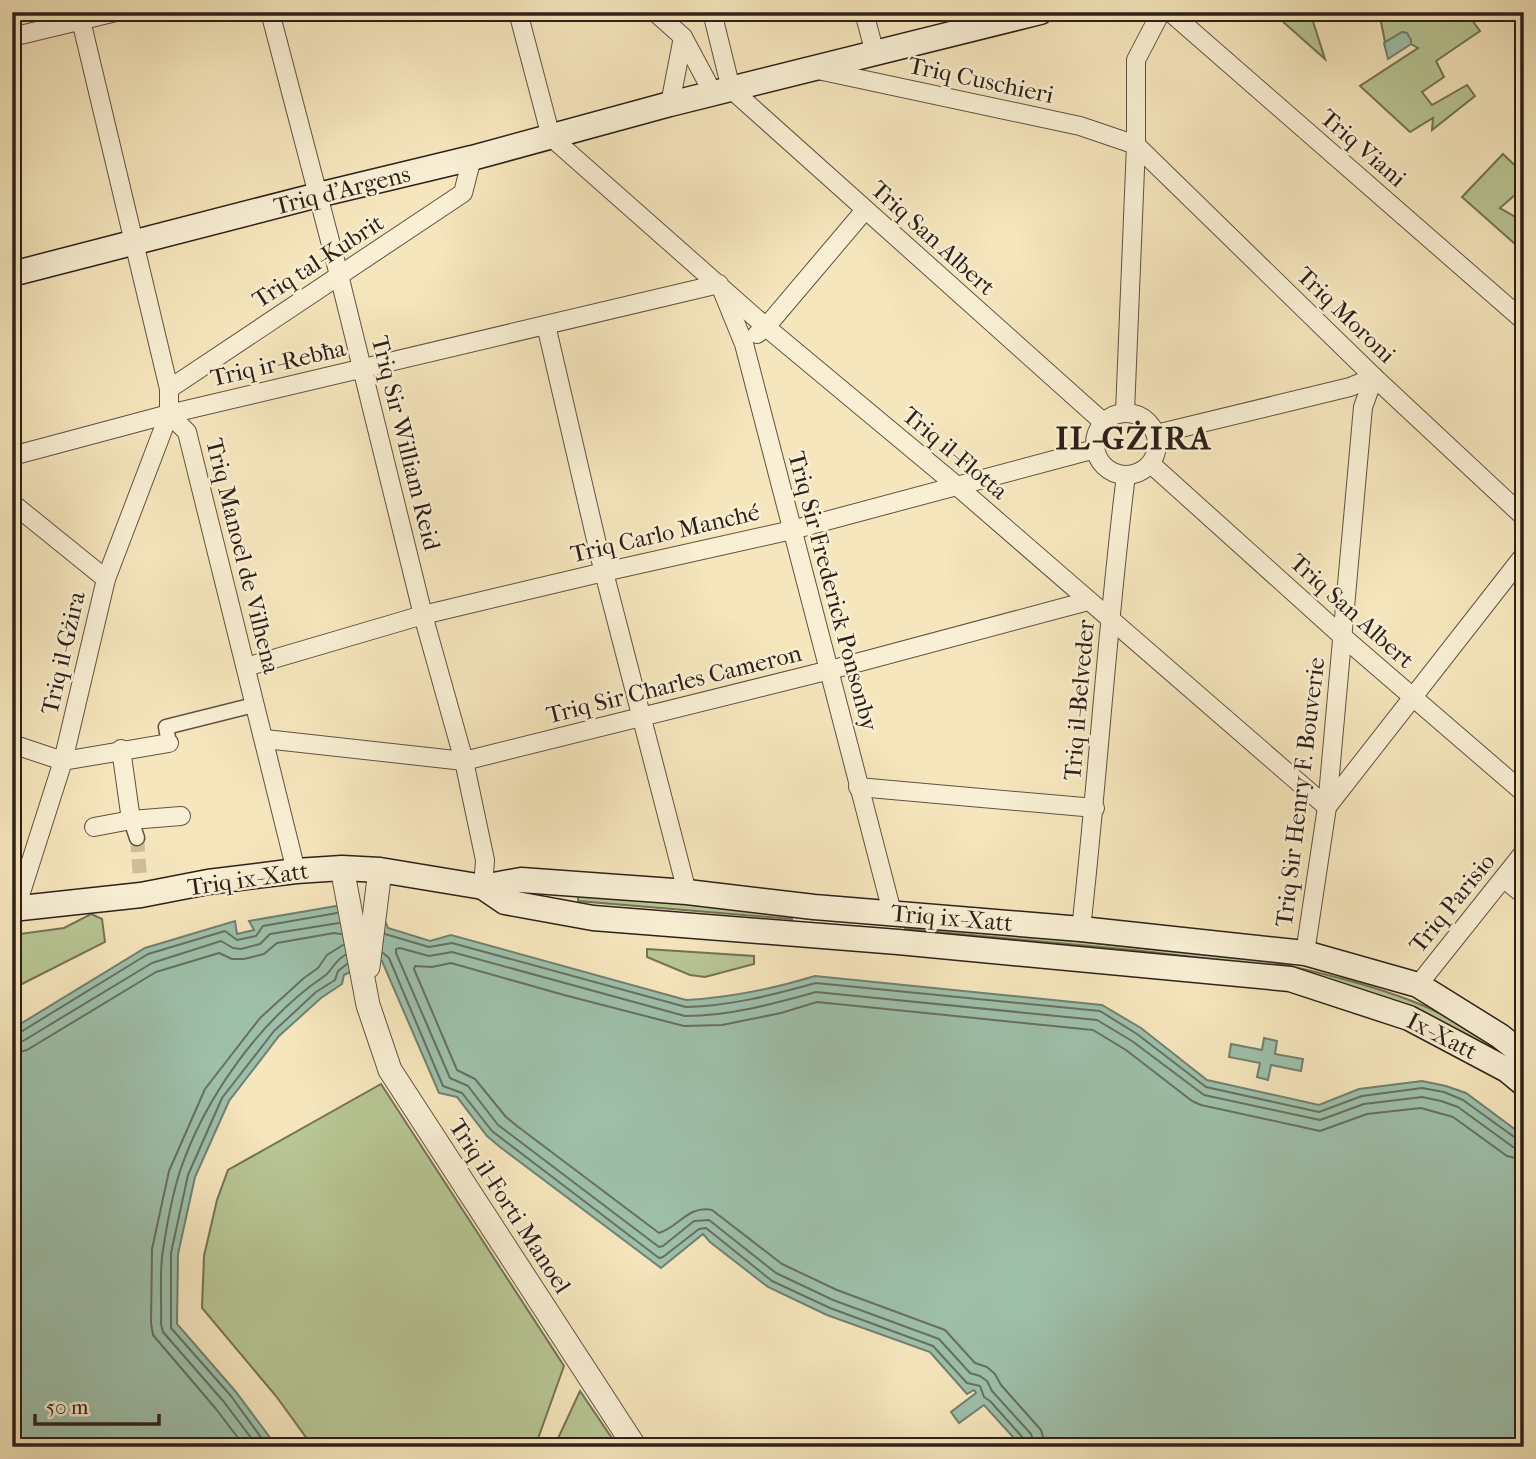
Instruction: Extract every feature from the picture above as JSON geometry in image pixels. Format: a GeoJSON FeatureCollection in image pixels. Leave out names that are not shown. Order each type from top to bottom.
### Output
{"type":"FeatureCollection","features":[{"type":"Feature","properties":{"kind":"main road","name":"Triq d'Argens"},"geometry":{"type":"LineString","coordinates":[[12,274],[318,195],[472,159],[670,104],[723,84],[814,69],[1040,12]]}},
{"type":"Feature","properties":{"kind":"main road","name":"Triq ix-Xatt"},"geometry":{"type":"LineString","coordinates":[[14,909],[140,886],[296,871],[342,868],[380,870],[483,887],[521,880],[687,892],[814,907],[1081,929],[1304,953],[1418,985]]}},
{"type":"Feature","properties":{"kind":"main road","name":"Triq ix-Xatt"},"geometry":{"type":"LineString","coordinates":[[483,887],[505,902],[593,918],[871,939],[1290,979],[1395,1012]]}},
{"type":"Feature","properties":{"kind":"main road","name":"Ix-Xatt"},"geometry":{"type":"LineString","coordinates":[[1418,985],[1500,1036],[1524,1055]]}},
{"type":"Feature","properties":{"kind":"main road","name":"Ix-Xatt"},"geometry":{"type":"LineString","coordinates":[[1395,1012],[1507,1070],[1524,1084]]}},
{"type":"Feature","properties":{"kind":"street"},"geometry":{"type":"LineString","coordinates":[[12,37],[80,17],[116,12]]}},
{"type":"Feature","properties":{"kind":"street","name":"Triq Sir William Reid"},"geometry":{"type":"LineString","coordinates":[[270,12],[424,615],[464,761],[485,860],[483,887]]}},
{"type":"Feature","properties":{"kind":"street"},"geometry":{"type":"LineString","coordinates":[[518,12],[551,137]]}},
{"type":"Feature","properties":{"kind":"street","name":"Triq San Albert"},"geometry":{"type":"LineString","coordinates":[[655,12],[683,37],[723,84],[1103,422]]}},
{"type":"Feature","properties":{"kind":"street"},"geometry":{"type":"LineString","coordinates":[[712,12],[723,84]]}},
{"type":"Feature","properties":{"kind":"street"},"geometry":{"type":"LineString","coordinates":[[864,12],[875,54]]}},
{"type":"Feature","properties":{"kind":"street"},"geometry":{"type":"LineString","coordinates":[[1125,412],[1136,145],[1136,60],[1161,12]]}},
{"type":"Feature","properties":{"kind":"street","name":"Triq Viani"},"geometry":{"type":"LineString","coordinates":[[1170,12],[1524,321]]}},
{"type":"Feature","properties":{"kind":"street"},"geometry":{"type":"LineString","coordinates":[[80,17],[169,389],[169,414]]}},
{"type":"Feature","properties":{"kind":"street"},"geometry":{"type":"LineString","coordinates":[[670,104],[683,37]]}},
{"type":"Feature","properties":{"kind":"street","name":"Triq San Albert"},"geometry":{"type":"LineString","coordinates":[[683,37],[714,48],[723,84]]}},
{"type":"Feature","properties":{"kind":"street","name":"Triq Cuschieri"},"geometry":{"type":"LineString","coordinates":[[814,69],[1080,126],[1136,145]]}},
{"type":"Feature","properties":{"kind":"street","name":"Triq il-Flotta"},"geometry":{"type":"LineString","coordinates":[[551,137],[766,327],[957,486],[1327,807]]}},
{"type":"Feature","properties":{"kind":"street","name":"Triq Moroni"},"geometry":{"type":"LineString","coordinates":[[1136,145],[1374,377],[1524,517]]}},
{"type":"Feature","properties":{"kind":"street","name":"Triq tal-Kubrit"},"geometry":{"type":"LineString","coordinates":[[169,389],[463,193],[472,159]]}},
{"type":"Feature","properties":{"kind":"street"},"geometry":{"type":"LineString","coordinates":[[744,344],[766,327],[865,210]]}},
{"type":"Feature","properties":{"kind":"street","name":"Triq ir-Rebħa"},"geometry":{"type":"LineString","coordinates":[[12,456],[169,414],[719,284]]}},
{"type":"Feature","properties":{"kind":"street","name":"Triq Sir Frederick Ponsonby"},"geometry":{"type":"LineString","coordinates":[[719,284],[744,344],[892,912]]}},
{"type":"Feature","properties":{"kind":"street"},"geometry":{"type":"LineString","coordinates":[[546,325],[604,572],[687,892]]}},
{"type":"Feature","properties":{"kind":"street"},"geometry":{"type":"LineString","coordinates":[[1156,434],[1350,387],[1374,377]]}},
{"type":"Feature","properties":{"kind":"street","name":"Triq Sir Henry F. Bouverie"},"geometry":{"type":"LineString","coordinates":[[1304,953],[1327,807],[1363,407],[1374,377]]}},
{"type":"Feature","properties":{"kind":"street"},"geometry":{"type":"LineString","coordinates":[[1125,412],[1144,418],[1156,434],[1156,454],[1151,464],[1139,473],[1126,475],[1115,474],[1106,468],[1095,449],[1095,440],[1103,422],[1125,412]]}},
{"type":"Feature","properties":{"kind":"street","name":"Triq il-Gżira"},"geometry":{"type":"LineString","coordinates":[[14,909],[63,761],[106,579],[169,414]]}},
{"type":"Feature","properties":{"kind":"street","name":"Triq Manoel de Vilhena"},"geometry":{"type":"LineString","coordinates":[[169,414],[187,432],[296,871]]}},
{"type":"Feature","properties":{"kind":"street","name":"Triq Carlo Manché"},"geometry":{"type":"LineString","coordinates":[[246,667],[424,615],[792,530],[1095,449]]}},
{"type":"Feature","properties":{"kind":"street","name":"Triq San Albert"},"geometry":{"type":"LineString","coordinates":[[1151,464],[1342,636],[1524,793]]}},
{"type":"Feature","properties":{"kind":"street","name":"Triq il-Belveder"},"geometry":{"type":"LineString","coordinates":[[1081,929],[1126,475]]}},
{"type":"Feature","properties":{"kind":"street"},"geometry":{"type":"LineString","coordinates":[[12,503],[106,579]]}},
{"type":"Feature","properties":{"kind":"street"},"geometry":{"type":"LineString","coordinates":[[1327,807],[1524,555]]}},
{"type":"Feature","properties":{"kind":"street","name":"Triq Sir Charles Cameron"},"geometry":{"type":"LineString","coordinates":[[265,739],[464,761],[830,670],[1088,601]]}},
{"type":"Feature","properties":{"kind":"street"},"geometry":{"type":"LineString","coordinates":[[12,744],[63,761],[121,749],[169,743],[166,727],[254,705]]}},
{"type":"Feature","properties":{"kind":"street"},"geometry":{"type":"LineString","coordinates":[[121,749],[131,820],[137,838]]}},
{"type":"Feature","properties":{"kind":"street"},"geometry":{"type":"LineString","coordinates":[[858,787],[1095,808]]}},
{"type":"Feature","properties":{"kind":"street"},"geometry":{"type":"LineString","coordinates":[[94,827],[131,820],[181,816]]}},
{"type":"Feature","properties":{"kind":"street","name":"Triq Parisio"},"geometry":{"type":"LineString","coordinates":[[1418,985],[1524,852]]}},
{"type":"Feature","properties":{"kind":"street","name":"Triq il-Forti Manoel"},"geometry":{"type":"LineString","coordinates":[[342,868],[368,1005],[390,1070],[635,1447]]}},
{"type":"Feature","properties":{"kind":"street","name":"Triq il-Forti Manoel"},"geometry":{"type":"LineString","coordinates":[[366,984],[380,870]]}},
{"type":"Feature","properties":{"kind":"street"},"geometry":{"type":"LineString","coordinates":[[1504,879],[1524,895]]}},
{"type":"Feature","properties":{"kind":"shaded area"},"geometry":{"type":"Polygon","coordinates":[[[1272,12],[1310,12],[1325,59],[1272,12]]]}},
{"type":"Feature","properties":{"kind":"shaded area"},"geometry":{"type":"Polygon","coordinates":[[[1379,12],[1466,12],[1480,31],[1436,61],[1444,77],[1422,92],[1432,105],[1467,85],[1475,96],[1432,130],[1433,118],[1410,132],[1360,86],[1418,48],[1411,44],[1411,40],[1403,32],[1385,42],[1379,12]]]}},
{"type":"Feature","properties":{"kind":"shaded area"},"geometry":{"type":"Polygon","coordinates":[[[1503,154],[1524,174],[1524,187],[1500,208],[1524,222],[1524,252],[1462,197],[1503,154]]]}},
{"type":"Feature","properties":{"kind":"shaded area"},"geometry":{"type":"Polygon","coordinates":[[[578,895],[793,913],[792,919],[578,901],[578,895]]]}},
{"type":"Feature","properties":{"kind":"shaded area"},"geometry":{"type":"Polygon","coordinates":[[[91,914],[102,919],[105,942],[12,989],[12,935],[64,928],[91,914]]]}},
{"type":"Feature","properties":{"kind":"shaded area"},"geometry":{"type":"Polygon","coordinates":[[[905,923],[1268,961],[1306,970],[1380,990],[1431,1009],[1524,1066],[1524,1072],[1416,1009],[1318,976],[1268,966],[1133,950],[905,929],[905,923]]]}},
{"type":"Feature","properties":{"kind":"shaded area"},"geometry":{"type":"Polygon","coordinates":[[[647,949],[754,956],[754,964],[705,977],[690,975],[647,957],[647,949]]]}},
{"type":"Feature","properties":{"kind":"shaded area"},"geometry":{"type":"Polygon","coordinates":[[[381,1084],[564,1366],[535,1447],[313,1447],[276,1396],[202,1308],[204,1256],[217,1200],[228,1170],[381,1084]]]}},
{"type":"Feature","properties":{"kind":"shaded area"},"geometry":{"type":"Polygon","coordinates":[[[580,1391],[618,1447],[554,1447],[580,1391]]]}},
{"type":"Feature","properties":{"kind":"water"},"geometry":{"type":"Polygon","coordinates":[[[1402,32],[1407,33],[1411,44],[1388,59],[1384,43],[1402,32]]]}},
{"type":"Feature","properties":{"kind":"water"},"geometry":{"type":"Polygon","coordinates":[[[336,906],[384,918],[388,928],[430,941],[451,935],[686,1000],[751,992],[815,976],[1102,1005],[1141,1028],[1207,1080],[1319,1105],[1359,1089],[1422,1081],[1466,1093],[1524,1136],[1524,1447],[1022,1447],[984,1405],[959,1423],[951,1412],[976,1393],[974,1390],[967,1394],[930,1352],[827,1315],[768,1287],[703,1234],[661,1268],[500,1147],[487,1136],[457,1097],[439,1093],[382,961],[377,959],[344,975],[342,984],[321,998],[279,1036],[229,1101],[195,1177],[178,1254],[177,1324],[236,1392],[277,1447],[12,1447],[12,1029],[145,948],[235,921],[237,934],[254,930],[249,921],[336,906]]]}},
{"type":"Feature","properties":{"kind":"water"},"geometry":{"type":"Polygon","coordinates":[[[1264,1038],[1277,1041],[1275,1054],[1303,1059],[1301,1071],[1271,1065],[1268,1080],[1257,1077],[1260,1063],[1229,1057],[1231,1044],[1262,1050],[1264,1038]]]}},
{"type":"Feature","properties":{"kind":"tunnel"},"geometry":{"type":"LineString","coordinates":[[137,838],[140,878]]}},
{"type":"Feature","properties":{"kind":"district","name":"IL-GŻIRA"},"geometry":{"type":"Point","coordinates":[1134,438]}}]}
